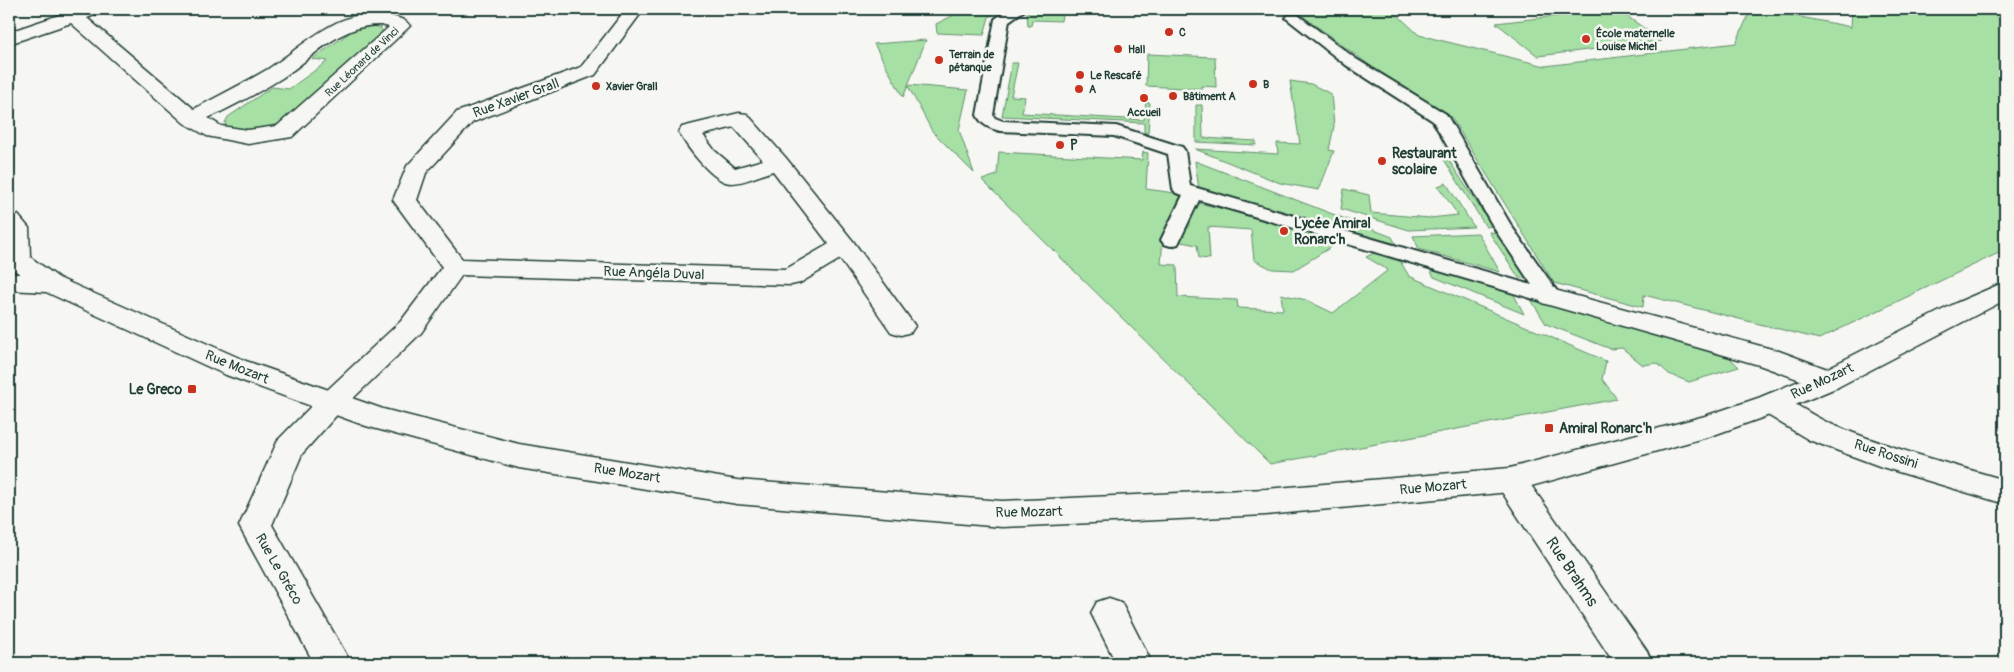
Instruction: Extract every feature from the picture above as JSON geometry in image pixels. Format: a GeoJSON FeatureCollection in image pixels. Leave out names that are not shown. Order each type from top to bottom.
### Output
{"type":"FeatureCollection","features":[{"type":"Feature","properties":{"kind":"street"},"geometry":{"type":"LineString","coordinates":[[9,38],[95,9]]}},
{"type":"Feature","properties":{"kind":"street","name":"Rue Xavier Grall"},"geometry":{"type":"LineString","coordinates":[[454,267],[405,200],[415,171],[465,117],[588,71],[635,9]]}},
{"type":"Feature","properties":{"kind":"street","name":"Rue Léonard de Vinci"},"geometry":{"type":"LineString","coordinates":[[74,16],[192,118],[215,131],[248,137],[284,132],[401,26],[390,20],[370,19],[345,26],[325,37],[287,65],[240,94],[192,118]]}},
{"type":"Feature","properties":{"kind":"street"},"geometry":{"type":"LineString","coordinates":[[778,163],[844,246],[901,326]]}},
{"type":"Feature","properties":{"kind":"street","name":"Rue Mozart"},"geometry":{"type":"LineString","coordinates":[[11,235],[17,260],[50,284],[236,368],[333,401],[376,418],[520,456],[737,492],[1002,514],[1266,502],[1510,480],[1711,425],[1772,404],[1828,380],[2005,290]]}},
{"type":"Feature","properties":{"kind":"street","name":"Rue Angéla Duval"},"geometry":{"type":"LineString","coordinates":[[454,267],[791,277],[844,246]]}},
{"type":"Feature","properties":{"kind":"street"},"geometry":{"type":"LineString","coordinates":[[333,401],[411,327],[454,267]]}},
{"type":"Feature","properties":{"kind":"street","name":"Rue Mozart"},"geometry":{"type":"LineString","coordinates":[[9,282],[50,284]]}},
{"type":"Feature","properties":{"kind":"street"},"geometry":{"type":"LineString","coordinates":[[1551,297],[1769,358],[1828,380]]}},
{"type":"Feature","properties":{"kind":"street","name":"Rue Le Gréco"},"geometry":{"type":"LineString","coordinates":[[333,401],[289,448],[255,526],[333,663]]}},
{"type":"Feature","properties":{"kind":"street","name":"Rue Rossini"},"geometry":{"type":"LineString","coordinates":[[1772,404],[1820,432],[1893,458],[2005,492]]}},
{"type":"Feature","properties":{"kind":"street","name":"Rue Brahms"},"geometry":{"type":"LineString","coordinates":[[1510,480],[1634,663]]}},
{"type":"Feature","properties":{"kind":"street"},"geometry":{"type":"LineString","coordinates":[[1109,613],[1134,663]]}},
{"type":"Feature","properties":{"kind":"lane"},"geometry":{"type":"LineString","coordinates":[[1018,9],[1002,19],[985,115],[988,121],[1000,126],[1116,131],[1176,151],[1182,188],[1192,192],[1551,297]]}},
{"type":"Feature","properties":{"kind":"lane"},"geometry":{"type":"LineString","coordinates":[[1294,18],[1351,62],[1440,118],[1503,228],[1551,297]]}},
{"type":"Feature","properties":{"kind":"lane"},"geometry":{"type":"LineString","coordinates":[[1171,240],[1192,192]]}},
{"type":"Feature","properties":{"kind":"green space"},"geometry":{"type":"Polygon","coordinates":[[[966,9],[1002,9],[989,17],[984,35],[937,33],[936,24],[966,9]]]}},
{"type":"Feature","properties":{"kind":"green space"},"geometry":{"type":"Polygon","coordinates":[[[1035,9],[1063,9],[1061,21],[1032,20],[1031,26],[1028,26],[1027,13],[1035,9]]]}},
{"type":"Feature","properties":{"kind":"green space"},"geometry":{"type":"Polygon","coordinates":[[[1293,9],[1391,9],[1419,35],[1545,66],[1736,43],[1751,9],[1760,9],[1851,27],[1852,9],[2005,9],[2005,250],[1819,339],[1644,295],[1643,307],[1554,283],[1451,117],[1387,78],[1293,9]]]}},
{"type":"Feature","properties":{"kind":"green space"},"geometry":{"type":"Polygon","coordinates":[[[1617,9],[1662,41],[1538,56],[1496,23],[1617,9]]]}},
{"type":"Feature","properties":{"kind":"green space"},"geometry":{"type":"Polygon","coordinates":[[[369,26],[380,27],[383,32],[284,123],[253,132],[226,127],[225,123],[228,117],[272,87],[289,89],[328,61],[312,59],[352,31],[369,26]]]}},
{"type":"Feature","properties":{"kind":"green space"},"geometry":{"type":"Polygon","coordinates":[[[926,40],[908,85],[968,90],[959,130],[974,173],[932,131],[908,86],[903,97],[874,44],[926,40]]]}},
{"type":"Feature","properties":{"kind":"green space"},"geometry":{"type":"Polygon","coordinates":[[[1147,54],[1215,57],[1216,87],[1201,86],[1201,89],[1146,86],[1147,54]]]}},
{"type":"Feature","properties":{"kind":"green space"},"geometry":{"type":"Polygon","coordinates":[[[1012,63],[1018,63],[1011,96],[1025,97],[1022,113],[1144,120],[1146,102],[1150,103],[1148,133],[1144,133],[1144,123],[1002,116],[1012,63]]]}},
{"type":"Feature","properties":{"kind":"green space"},"geometry":{"type":"Polygon","coordinates":[[[1290,81],[1311,84],[1331,94],[1334,126],[1329,150],[1334,151],[1319,190],[1280,183],[1195,149],[1278,154],[1277,143],[1300,144],[1290,81]]]}},
{"type":"Feature","properties":{"kind":"green space"},"geometry":{"type":"Polygon","coordinates":[[[1196,105],[1202,105],[1203,138],[1256,141],[1256,145],[1196,142],[1196,105]]]}},
{"type":"Feature","properties":{"kind":"green space"},"geometry":{"type":"Polygon","coordinates":[[[999,152],[1142,160],[1143,152],[1148,153],[1146,189],[1182,194],[1163,238],[1161,264],[1177,265],[1178,297],[1237,300],[1238,308],[1283,310],[1281,294],[1306,300],[1333,313],[1388,270],[1366,257],[1374,253],[1400,261],[1409,276],[1606,361],[1602,379],[1617,399],[1270,464],[982,180],[997,175],[999,152]]]}},
{"type":"Feature","properties":{"kind":"green space"},"geometry":{"type":"Polygon","coordinates":[[[1440,153],[1444,153],[1492,226],[1486,227],[1440,153]]]}},
{"type":"Feature","properties":{"kind":"green space"},"geometry":{"type":"Polygon","coordinates":[[[1195,161],[1392,237],[1396,244],[1199,190],[1195,161]]]}},
{"type":"Feature","properties":{"kind":"green space"},"geometry":{"type":"Polygon","coordinates":[[[1446,183],[1474,227],[1409,230],[1341,209],[1344,189],[1369,195],[1371,213],[1430,218],[1458,215],[1438,186],[1446,183]]]}},
{"type":"Feature","properties":{"kind":"green space"},"geometry":{"type":"Polygon","coordinates":[[[1195,202],[1333,236],[1336,244],[1294,270],[1272,269],[1254,260],[1251,230],[1208,227],[1210,259],[1199,258],[1197,245],[1176,241],[1195,202]]]}},
{"type":"Feature","properties":{"kind":"green space"},"geometry":{"type":"Polygon","coordinates":[[[1489,232],[1498,233],[1534,278],[1519,278],[1489,232]]]}},
{"type":"Feature","properties":{"kind":"green space"},"geometry":{"type":"Polygon","coordinates":[[[1478,233],[1500,272],[1419,249],[1413,236],[1478,233]]]}},
{"type":"Feature","properties":{"kind":"green space"},"geometry":{"type":"Polygon","coordinates":[[[1429,268],[1513,293],[1524,314],[1434,277],[1429,268]]]}},
{"type":"Feature","properties":{"kind":"green space"},"geometry":{"type":"Polygon","coordinates":[[[1530,298],[1730,358],[1739,367],[1689,382],[1669,374],[1657,363],[1643,365],[1622,348],[1611,349],[1546,324],[1530,298]]]}},
{"type":"Feature","properties":{"kind":"place","name":"C"},"geometry":{"type":"Point","coordinates":[1169,32]}},
{"type":"Feature","properties":{"kind":"place","name":"École maternelle Louise Michel"},"geometry":{"type":"Point","coordinates":[1586,39]}},
{"type":"Feature","properties":{"kind":"place","name":"Hall"},"geometry":{"type":"Point","coordinates":[1118,49]}},
{"type":"Feature","properties":{"kind":"place","name":"Terrain de pétanque"},"geometry":{"type":"Point","coordinates":[939,60]}},
{"type":"Feature","properties":{"kind":"place","name":"Le Rescafé"},"geometry":{"type":"Point","coordinates":[1080,75]}},
{"type":"Feature","properties":{"kind":"place","name":"B"},"geometry":{"type":"Point","coordinates":[1253,84]}},
{"type":"Feature","properties":{"kind":"place","name":"Xavier Grall"},"geometry":{"type":"Point","coordinates":[596,86]}},
{"type":"Feature","properties":{"kind":"place","name":"A"},"geometry":{"type":"Point","coordinates":[1079,89]}},
{"type":"Feature","properties":{"kind":"place","name":"Bâtiment A"},"geometry":{"type":"Point","coordinates":[1173,96]}},
{"type":"Feature","properties":{"kind":"place","name":"Accueil"},"geometry":{"type":"Point","coordinates":[1144,98]}},
{"type":"Feature","properties":{"kind":"place","name":"P"},"geometry":{"type":"Point","coordinates":[1060,145]}},
{"type":"Feature","properties":{"kind":"place","name":"Restaurant scolaire"},"geometry":{"type":"Point","coordinates":[1382,161]}},
{"type":"Feature","properties":{"kind":"place","name":"Lycée Amiral Ronarc'h"},"geometry":{"type":"Point","coordinates":[1284,231]}},
{"type":"Feature","properties":{"kind":"place","name":"Le Greco"},"geometry":{"type":"Point","coordinates":[192,389]}},
{"type":"Feature","properties":{"kind":"place","name":"Amiral Ronarc'h"},"geometry":{"type":"Point","coordinates":[1549,428]}}]}
